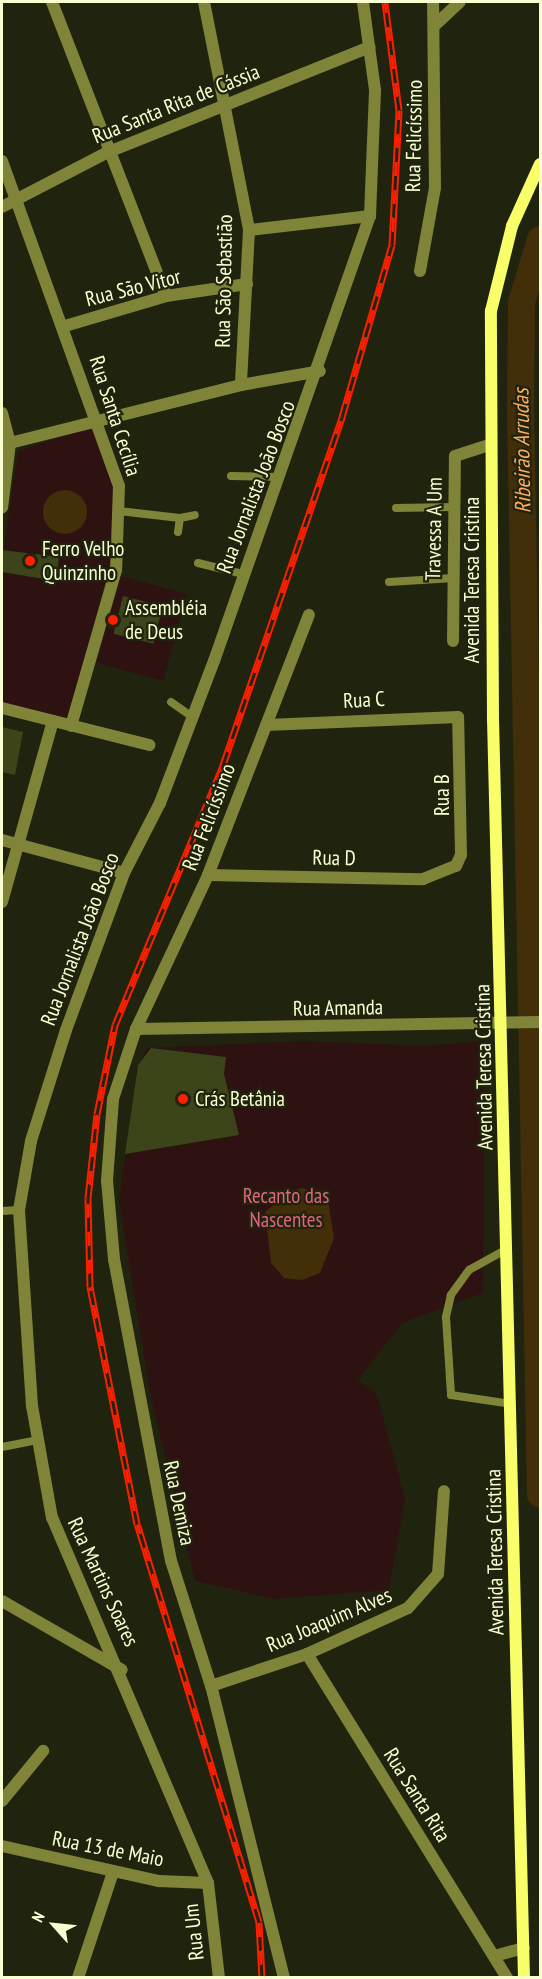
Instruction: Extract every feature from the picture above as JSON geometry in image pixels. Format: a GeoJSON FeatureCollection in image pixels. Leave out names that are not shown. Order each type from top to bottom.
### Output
{"type":"FeatureCollection","features":[{"type":"Feature","properties":{"kind":"main road","name":"Avenida Teresa Cristina"},"geometry":{"type":"LineString","coordinates":[[524,1977],[502,1024],[491,444],[491,311],[512,226],[540,164]]}},
{"type":"Feature","properties":{"kind":"street"},"geometry":{"type":"LineString","coordinates":[[52,2],[106,153],[166,296]]}},
{"type":"Feature","properties":{"kind":"street","name":"Rua São Sebastião"},"geometry":{"type":"LineString","coordinates":[[204,2],[249,230],[241,385]]}},
{"type":"Feature","properties":{"kind":"street","name":"Rua Jornalista João Bosco"},"geometry":{"type":"LineString","coordinates":[[19,1210],[46,1088],[124,873],[160,803],[243,574],[282,478],[320,371],[370,216],[375,90],[363,2]]}},
{"type":"Feature","properties":{"kind":"street","name":"Rua Felicíssimo"},"geometry":{"type":"LineString","coordinates":[[420,271],[435,188],[433,2]]}},
{"type":"Feature","properties":{"kind":"street"},"geometry":{"type":"LineString","coordinates":[[434,26],[460,2]]}},
{"type":"Feature","properties":{"kind":"street","name":"Rua Santa Rita de Cássia"},"geometry":{"type":"LineString","coordinates":[[2,207],[106,153],[370,47]]}},
{"type":"Feature","properties":{"kind":"street","name":"Rua Santa Cecília"},"geometry":{"type":"LineString","coordinates":[[2,160],[65,326],[117,478],[119,511],[116,570],[71,726]]}},
{"type":"Feature","properties":{"kind":"street"},"geometry":{"type":"LineString","coordinates":[[249,230],[370,216]]}},
{"type":"Feature","properties":{"kind":"street","name":"Rua São Vitor"},"geometry":{"type":"LineString","coordinates":[[65,326],[166,296],[247,284]]}},
{"type":"Feature","properties":{"kind":"street"},"geometry":{"type":"LineString","coordinates":[[6,444],[241,385],[320,371]]}},
{"type":"Feature","properties":{"kind":"street"},"geometry":{"type":"LineString","coordinates":[[2,413],[6,444],[2,508]]}},
{"type":"Feature","properties":{"kind":"street","name":"Travessa A Um"},"geometry":{"type":"LineString","coordinates":[[453,641],[455,456],[491,444]]}},
{"type":"Feature","properties":{"kind":"street","name":"Rua Felicíssimo"},"geometry":{"type":"LineString","coordinates":[[136,1029],[208,875],[309,615]]}},
{"type":"Feature","properties":{"kind":"street"},"geometry":{"type":"LineString","coordinates":[[2,708],[149,745]]}},
{"type":"Feature","properties":{"kind":"street","name":"Rua C"},"geometry":{"type":"LineString","coordinates":[[266,725],[453,714],[460,722]]}},
{"type":"Feature","properties":{"kind":"street"},"geometry":{"type":"LineString","coordinates":[[2,903],[53,721]]}},
{"type":"Feature","properties":{"kind":"street","name":"Rua B"},"geometry":{"type":"LineString","coordinates":[[456,866],[461,855],[460,722]]}},
{"type":"Feature","properties":{"kind":"street"},"geometry":{"type":"LineString","coordinates":[[2,840],[124,873]]}},
{"type":"Feature","properties":{"kind":"street","name":"Rua D"},"geometry":{"type":"LineString","coordinates":[[208,875],[423,879],[456,866]]}},
{"type":"Feature","properties":{"kind":"street","name":"Rua Amanda"},"geometry":{"type":"LineString","coordinates":[[136,1029],[540,1022]]}},
{"type":"Feature","properties":{"kind":"street","name":"Rua Demiza"},"geometry":{"type":"LineString","coordinates":[[136,1029],[113,1099],[107,1182],[114,1259],[171,1561],[211,1686],[284,1977]]}},
{"type":"Feature","properties":{"kind":"street","name":"Rua Martins Soares"},"geometry":{"type":"LineString","coordinates":[[19,1210],[38,1440],[52,1518],[122,1670],[208,1883]]}},
{"type":"Feature","properties":{"kind":"street","name":"Rua Joaquim Alves"},"geometry":{"type":"LineString","coordinates":[[211,1686],[307,1654],[408,1608],[428,1590],[438,1574],[444,1491]]}},
{"type":"Feature","properties":{"kind":"street"},"geometry":{"type":"LineString","coordinates":[[2,1601],[122,1670]]}},
{"type":"Feature","properties":{"kind":"street","name":"Rua Santa Rita"},"geometry":{"type":"LineString","coordinates":[[307,1654],[507,1977]]}},
{"type":"Feature","properties":{"kind":"street"},"geometry":{"type":"LineString","coordinates":[[2,1801],[43,1751]]}},
{"type":"Feature","properties":{"kind":"street","name":"Rua 13 de Maio"},"geometry":{"type":"LineString","coordinates":[[2,1846],[113,1872],[208,1883]]}},
{"type":"Feature","properties":{"kind":"street"},"geometry":{"type":"LineString","coordinates":[[78,1977],[113,1872]]}},
{"type":"Feature","properties":{"kind":"street","name":"Rua Um"},"geometry":{"type":"LineString","coordinates":[[208,1883],[219,1977]]}},
{"type":"Feature","properties":{"kind":"street"},"geometry":{"type":"LineString","coordinates":[[494,1956],[524,1948]]}},
{"type":"Feature","properties":{"kind":"lane"},"geometry":{"type":"LineString","coordinates":[[231,476],[258,472],[282,478]]}},
{"type":"Feature","properties":{"kind":"lane"},"geometry":{"type":"LineString","coordinates":[[396,508],[454,507]]}},
{"type":"Feature","properties":{"kind":"lane"},"geometry":{"type":"LineString","coordinates":[[119,511],[180,518],[195,515]]}},
{"type":"Feature","properties":{"kind":"lane"},"geometry":{"type":"LineString","coordinates":[[178,532],[180,518]]}},
{"type":"Feature","properties":{"kind":"lane"},"geometry":{"type":"LineString","coordinates":[[198,563],[243,574]]}},
{"type":"Feature","properties":{"kind":"lane"},"geometry":{"type":"LineString","coordinates":[[389,582],[453,578]]}},
{"type":"Feature","properties":{"kind":"lane"},"geometry":{"type":"LineString","coordinates":[[171,702],[191,716]]}},
{"type":"Feature","properties":{"kind":"lane"},"geometry":{"type":"LineString","coordinates":[[2,1211],[19,1210]]}},
{"type":"Feature","properties":{"kind":"lane"},"geometry":{"type":"LineString","coordinates":[[508,1249],[470,1270],[451,1295],[446,1317],[451,1395],[511,1404]]}},
{"type":"Feature","properties":{"kind":"lane"},"geometry":{"type":"LineString","coordinates":[[2,1447],[38,1440]]}},
{"type":"Feature","properties":{"kind":"green space"},"geometry":{"type":"Polygon","coordinates":[[[95,426],[113,489],[112,555],[68,720],[2,703],[2,561],[18,451],[95,426]]]}},
{"type":"Feature","properties":{"kind":"green space"},"geometry":{"type":"Polygon","coordinates":[[[120,576],[187,594],[163,681],[97,663],[120,576]]]}},
{"type":"Feature","properties":{"kind":"green space","name":"Recanto das Nascentes"},"geometry":{"type":"Polygon","coordinates":[[[305,1041],[422,1046],[485,1041],[483,1293],[402,1323],[358,1380],[377,1395],[405,1499],[389,1590],[275,1599],[195,1581],[151,1397],[119,1200],[137,1068],[147,1048],[305,1041]]]}},
{"type":"Feature","properties":{"kind":"shaded area"},"geometry":{"type":"Polygon","coordinates":[[[65,490],[81,496],[87,512],[81,528],[65,534],[49,528],[43,512],[49,496],[65,490]]]}},
{"type":"Feature","properties":{"kind":"shaded area"},"geometry":{"type":"Polygon","coordinates":[[[303,1188],[328,1200],[334,1238],[320,1273],[302,1280],[284,1278],[271,1263],[265,1212],[290,1191],[303,1188]]]}},
{"type":"Feature","properties":{"kind":"building","name":"Ferro Velho Quinzinho"},"geometry":{"type":"Polygon","coordinates":[[[2,550],[59,557],[56,581],[2,572],[2,550]]]}},
{"type":"Feature","properties":{"kind":"building"},"geometry":{"type":"Polygon","coordinates":[[[123,596],[163,606],[153,644],[114,634],[123,596]]]}},
{"type":"Feature","properties":{"kind":"building"},"geometry":{"type":"Polygon","coordinates":[[[2,727],[23,732],[15,775],[2,772],[2,727]]]}},
{"type":"Feature","properties":{"kind":"building","name":"Crás Betânia"},"geometry":{"type":"Polygon","coordinates":[[[151,1048],[226,1057],[224,1074],[239,1135],[125,1154],[138,1065],[151,1048]]]}},
{"type":"Feature","properties":{"kind":"waterway","name":"Ribeirão Arrudas"},"geometry":{"type":"LineString","coordinates":[[540,239],[521,302],[520,413],[540,1494]]}},
{"type":"Feature","properties":{"kind":"railway"},"geometry":{"type":"LineString","coordinates":[[262,1978],[259,1922],[137,1524],[90,1287],[88,1198],[97,1114],[115,1025],[223,765],[342,417],[392,245],[399,110],[385,2]]}},
{"type":"Feature","properties":{"kind":"place","name":"Ferro Velho Quinzinho"},"geometry":{"type":"Point","coordinates":[30,561]}},
{"type":"Feature","properties":{"kind":"place","name":"Assembléia de Deus"},"geometry":{"type":"Point","coordinates":[113,620]}},
{"type":"Feature","properties":{"kind":"place","name":"Crás Betânia"},"geometry":{"type":"Point","coordinates":[183,1099]}}]}
